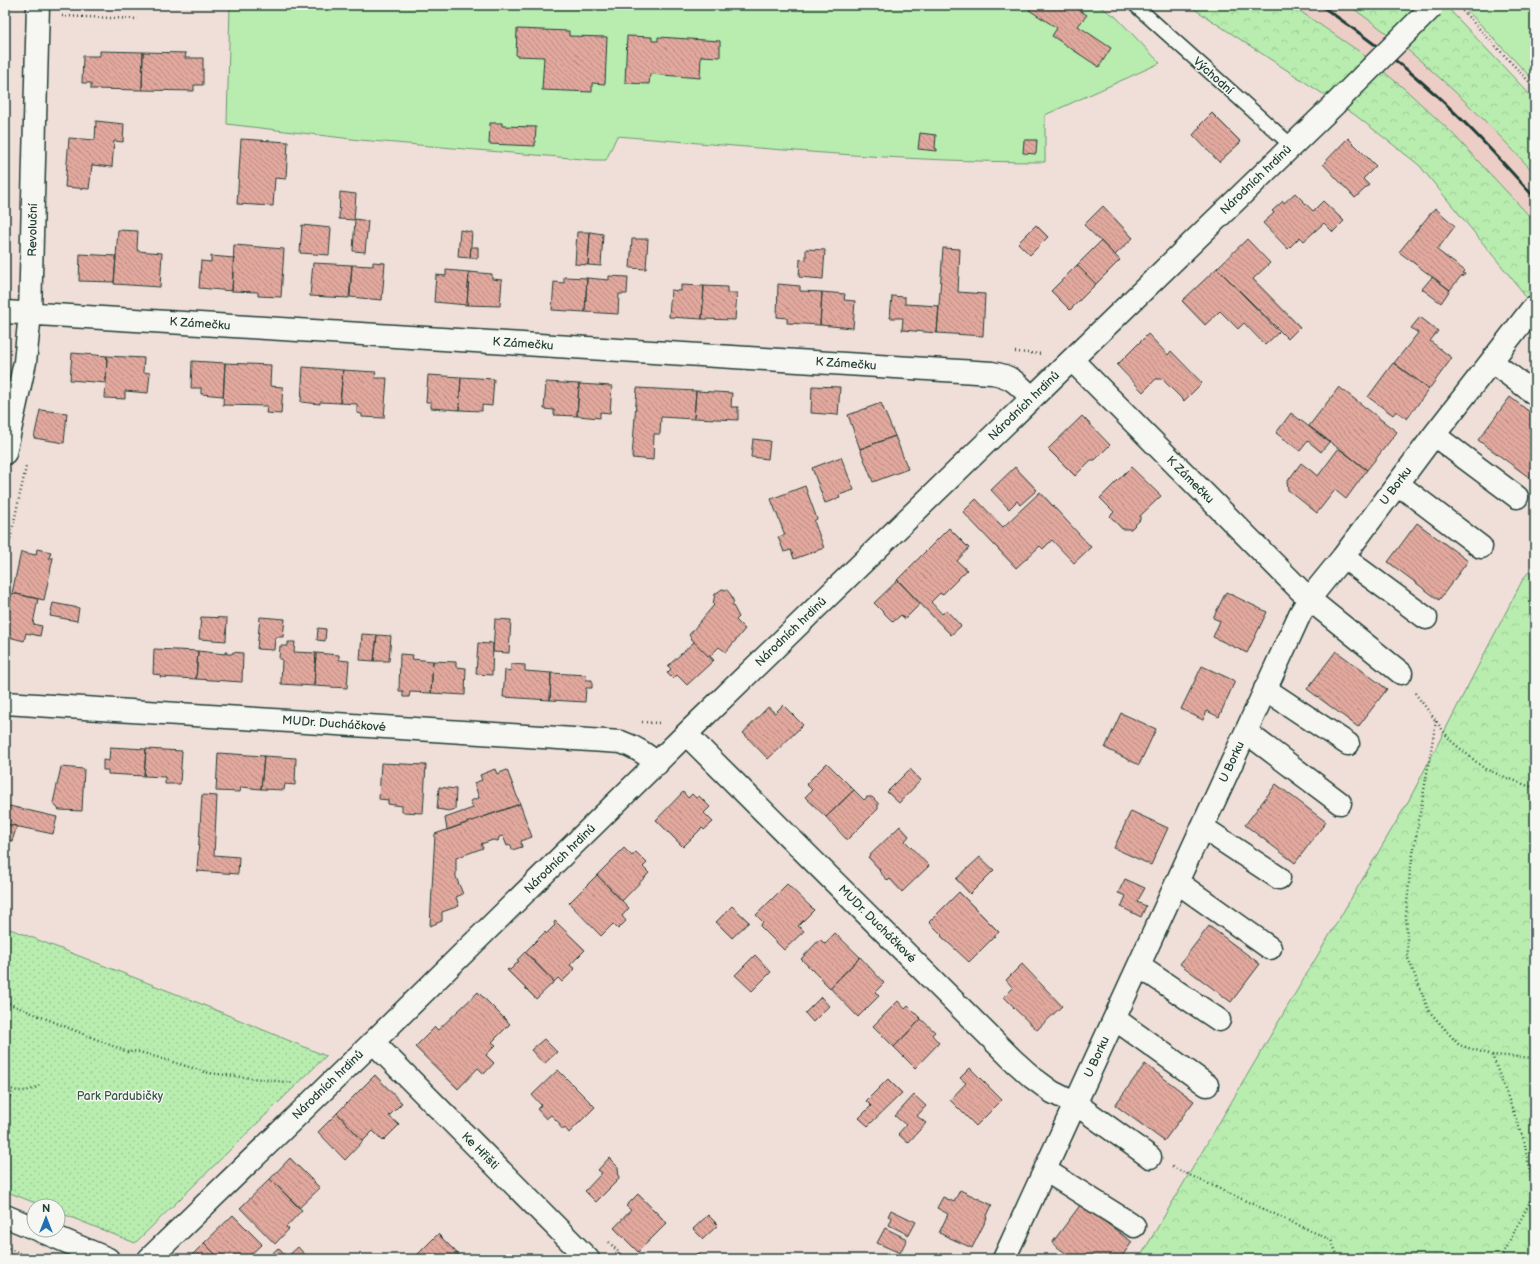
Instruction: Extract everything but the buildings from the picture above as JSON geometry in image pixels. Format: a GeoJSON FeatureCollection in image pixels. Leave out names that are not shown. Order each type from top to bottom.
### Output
{"type":"FeatureCollection","features":[{"type":"Feature","properties":{"kind":"street","name":"Národních hrdinů"},"geometry":{"type":"LineString","coordinates":[[149,1259],[373,1042],[686,734],[1292,146],[1433,6]]}},
{"type":"Feature","properties":{"kind":"street","name":"Revoluční"},"geometry":{"type":"LineString","coordinates":[[5,452],[25,362],[30,314],[38,10]]}},
{"type":"Feature","properties":{"kind":"street","name":"U Borku"},"geometry":{"type":"LineString","coordinates":[[1009,1257],[1045,1170],[1300,614],[1434,435],[1532,309]]}},
{"type":"Feature","properties":{"kind":"street","name":"K Zámečku"},"geometry":{"type":"LineString","coordinates":[[5,312],[992,373],[1002,375],[1015,381],[1032,398]]}},
{"type":"Feature","properties":{"kind":"street","name":"K Zámečku"},"geometry":{"type":"LineString","coordinates":[[1072,360],[1309,600],[1401,673]]}},
{"type":"Feature","properties":{"kind":"street"},"geometry":{"type":"LineString","coordinates":[[1492,362],[1535,394]]}},
{"type":"Feature","properties":{"kind":"street"},"geometry":{"type":"LineString","coordinates":[[1434,435],[1517,497]]}},
{"type":"Feature","properties":{"kind":"street"},"geometry":{"type":"LineString","coordinates":[[1398,484],[1481,547]]}},
{"type":"Feature","properties":{"kind":"street"},"geometry":{"type":"LineString","coordinates":[[1343,557],[1426,618]]}},
{"type":"Feature","properties":{"kind":"street"},"geometry":{"type":"LineString","coordinates":[[1266,689],[1348,744]]}},
{"type":"Feature","properties":{"kind":"street","name":"MUDr. Ducháčkové"},"geometry":{"type":"LineString","coordinates":[[5,703],[621,742],[650,756],[657,764]]}},
{"type":"Feature","properties":{"kind":"street"},"geometry":{"type":"LineString","coordinates":[[1246,732],[1340,803]]}},
{"type":"Feature","properties":{"kind":"street","name":"MUDr. Ducháčkové"},"geometry":{"type":"LineString","coordinates":[[686,734],[1013,1060],[1033,1078],[1052,1092],[1076,1104],[1150,1157]]}},
{"type":"Feature","properties":{"kind":"street"},"geometry":{"type":"LineString","coordinates":[[1202,827],[1279,878]]}},
{"type":"Feature","properties":{"kind":"street"},"geometry":{"type":"LineString","coordinates":[[1177,882],[1270,948]]}},
{"type":"Feature","properties":{"kind":"street"},"geometry":{"type":"LineString","coordinates":[[1139,966],[1219,1020]]}},
{"type":"Feature","properties":{"kind":"street"},"geometry":{"type":"LineString","coordinates":[[1115,1019],[1207,1085]]}},
{"type":"Feature","properties":{"kind":"street","name":"Ke Hřišti"},"geometry":{"type":"LineString","coordinates":[[373,1042],[588,1259]]}},
{"type":"Feature","properties":{"kind":"street"},"geometry":{"type":"LineString","coordinates":[[1045,1170],[1134,1226]]}},
{"type":"Feature","properties":{"kind":"street"},"geometry":{"type":"LineString","coordinates":[[5,1216],[26,1225]]}},
{"type":"Feature","properties":{"kind":"street"},"geometry":{"type":"LineString","coordinates":[[59,1238],[108,1259]]}},
{"type":"Feature","properties":{"kind":"lane","name":"Východní"},"geometry":{"type":"LineString","coordinates":[[1135,5],[1292,146]]}},
{"type":"Feature","properties":{"kind":"path"},"geometry":{"type":"LineString","coordinates":[[1458,5],[1535,88]]}},
{"type":"Feature","properties":{"kind":"path"},"geometry":{"type":"LineString","coordinates":[[38,10],[138,19]]}},
{"type":"Feature","properties":{"kind":"path"},"geometry":{"type":"LineString","coordinates":[[1401,673],[1451,741],[1485,769],[1528,786],[1535,787]]}},
{"type":"Feature","properties":{"kind":"path"},"geometry":{"type":"LineString","coordinates":[[634,721],[665,723]]}},
{"type":"Feature","properties":{"kind":"path"},"geometry":{"type":"LineString","coordinates":[[1436,721],[1410,871],[1406,915],[1408,958],[1429,1012],[1459,1045],[1492,1055],[1535,1058]]}},
{"type":"Feature","properties":{"kind":"path"},"geometry":{"type":"LineString","coordinates":[[5,1002],[130,1053],[132,1051],[140,1052],[209,1073],[273,1082],[292,1082],[297,1084]]}},
{"type":"Feature","properties":{"kind":"path"},"geometry":{"type":"LineString","coordinates":[[1492,1055],[1524,1140],[1533,1183],[1531,1200],[1500,1259]]}},
{"type":"Feature","properties":{"kind":"path"},"geometry":{"type":"LineString","coordinates":[[5,1085],[12,1091],[28,1090],[40,1085]]}},
{"type":"Feature","properties":{"kind":"path"},"geometry":{"type":"LineString","coordinates":[[5,1108],[12,1091]]}},
{"type":"Feature","properties":{"kind":"path"},"geometry":{"type":"LineString","coordinates":[[1150,1157],[1331,1240],[1339,1259]]}},
{"type":"Feature","properties":{"kind":"path"},"geometry":{"type":"LineString","coordinates":[[5,1248],[34,1259]]}},
{"type":"Feature","properties":{"kind":"shaded area"},"geometry":{"type":"Polygon","coordinates":[[[1291,5],[1348,5],[1379,26],[1429,67],[1474,109],[1535,174],[1535,222],[1451,132],[1407,91],[1360,52],[1291,5]]]}},
{"type":"Feature","properties":{"kind":"green space"},"geometry":{"type":"Polygon","coordinates":[[[230,5],[1097,5],[1115,16],[1160,63],[1045,115],[1045,162],[938,160],[884,157],[777,150],[617,136],[606,160],[594,160],[360,140],[227,124],[230,5]]]}},
{"type":"Feature","properties":{"kind":"green space"},"geometry":{"type":"Polygon","coordinates":[[[1188,5],[1291,5],[1360,52],[1407,91],[1451,132],[1535,222],[1535,316],[1522,291],[1419,165],[1355,115],[1188,5]]]}},
{"type":"Feature","properties":{"kind":"green space"},"geometry":{"type":"Polygon","coordinates":[[[1348,5],[1445,5],[1535,100],[1535,174],[1469,105],[1423,63],[1374,23],[1348,5]]]}},
{"type":"Feature","properties":{"kind":"green space"},"geometry":{"type":"Polygon","coordinates":[[[1462,5],[1535,5],[1535,82],[1462,5]]]}},
{"type":"Feature","properties":{"kind":"green space"},"geometry":{"type":"Polygon","coordinates":[[[1535,564],[1535,1259],[1139,1259],[1409,800],[1523,579],[1535,564]]]}},
{"type":"Feature","properties":{"kind":"green space","name":"Park Pardubičky"},"geometry":{"type":"Polygon","coordinates":[[[5,927],[189,999],[326,1056],[135,1243],[66,1215],[66,1198],[26,1198],[26,1199],[5,1191],[5,927]]]}},
{"type":"Feature","properties":{"kind":"railway"},"geometry":{"type":"LineString","coordinates":[[1320,5],[1357,31],[1433,92],[1478,136],[1535,198]]}}]}
